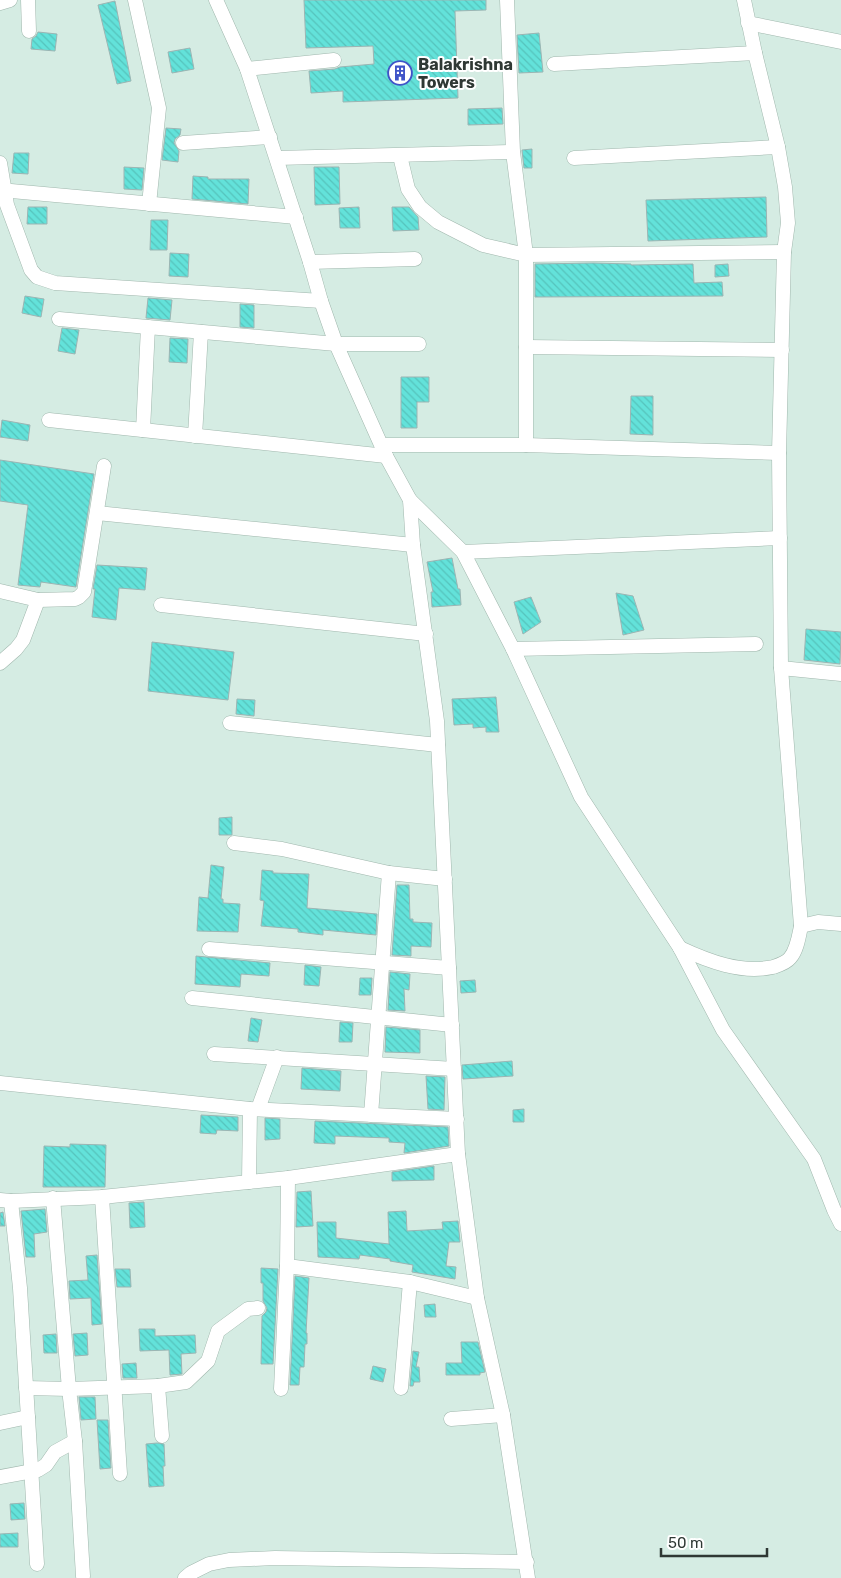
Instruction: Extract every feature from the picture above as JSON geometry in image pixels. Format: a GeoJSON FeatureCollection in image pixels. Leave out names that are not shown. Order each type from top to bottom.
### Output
{"type":"FeatureCollection","features":[{"type":"Feature","properties":{"kind":"street"},"geometry":{"type":"LineString","coordinates":[[0,3],[10,0]]}},
{"type":"Feature","properties":{"kind":"street"},"geometry":{"type":"LineString","coordinates":[[28,0],[29,31]]}},
{"type":"Feature","properties":{"kind":"street"},"geometry":{"type":"LineString","coordinates":[[135,0],[159,108],[149,204]]}},
{"type":"Feature","properties":{"kind":"street"},"geometry":{"type":"LineString","coordinates":[[216,0],[247,68],[336,344],[384,451],[410,500],[463,552],[513,649],[581,797],[680,948],[723,1030],[814,1159],[841,1224]]}},
{"type":"Feature","properties":{"kind":"street"},"geometry":{"type":"LineString","coordinates":[[507,0],[513,152],[526,255],[526,445]]}},
{"type":"Feature","properties":{"kind":"street"},"geometry":{"type":"LineString","coordinates":[[680,948],[716,962],[754,970],[782,964],[789,960],[801,926],[781,668],[779,453],[784,252],[788,223],[787,205],[778,147],[754,53],[744,0]]}},
{"type":"Feature","properties":{"kind":"street"},"geometry":{"type":"LineString","coordinates":[[748,23],[841,42]]}},
{"type":"Feature","properties":{"kind":"street"},"geometry":{"type":"LineString","coordinates":[[554,64],[754,53]]}},
{"type":"Feature","properties":{"kind":"street"},"geometry":{"type":"LineString","coordinates":[[247,68],[334,60]]}},
{"type":"Feature","properties":{"kind":"street"},"geometry":{"type":"LineString","coordinates":[[183,143],[270,137]]}},
{"type":"Feature","properties":{"kind":"street"},"geometry":{"type":"LineString","coordinates":[[574,158],[778,147]]}},
{"type":"Feature","properties":{"kind":"street"},"geometry":{"type":"LineString","coordinates":[[277,158],[513,152]]}},
{"type":"Feature","properties":{"kind":"street"},"geometry":{"type":"LineString","coordinates":[[400,156],[408,189],[420,207],[438,222],[483,245],[526,255],[784,252]]}},
{"type":"Feature","properties":{"kind":"street"},"geometry":{"type":"LineString","coordinates":[[0,163],[2,190],[6,205],[31,270],[37,277],[55,283],[321,301]]}},
{"type":"Feature","properties":{"kind":"street"},"geometry":{"type":"LineString","coordinates":[[2,190],[296,218]]}},
{"type":"Feature","properties":{"kind":"street"},"geometry":{"type":"LineString","coordinates":[[310,262],[414,259]]}},
{"type":"Feature","properties":{"kind":"street"},"geometry":{"type":"LineString","coordinates":[[59,319],[336,344],[419,344]]}},
{"type":"Feature","properties":{"kind":"street"},"geometry":{"type":"LineString","coordinates":[[143,430],[148,327]]}},
{"type":"Feature","properties":{"kind":"street"},"geometry":{"type":"LineString","coordinates":[[195,436],[201,332]]}},
{"type":"Feature","properties":{"kind":"street"},"geometry":{"type":"LineString","coordinates":[[526,347],[782,350]]}},
{"type":"Feature","properties":{"kind":"street"},"geometry":{"type":"LineString","coordinates":[[49,420],[195,436],[384,451],[526,445],[779,453]]}},
{"type":"Feature","properties":{"kind":"street"},"geometry":{"type":"LineString","coordinates":[[0,591],[38,600],[74,599],[84,592],[104,466]]}},
{"type":"Feature","properties":{"kind":"street"},"geometry":{"type":"LineString","coordinates":[[410,500],[413,545],[437,721],[458,1154],[477,1298],[504,1415],[528,1578]]}},
{"type":"Feature","properties":{"kind":"street"},"geometry":{"type":"LineString","coordinates":[[97,512],[413,545]]}},
{"type":"Feature","properties":{"kind":"street"},"geometry":{"type":"LineString","coordinates":[[463,552],[780,538]]}},
{"type":"Feature","properties":{"kind":"street"},"geometry":{"type":"LineString","coordinates":[[0,663],[23,640],[38,600]]}},
{"type":"Feature","properties":{"kind":"street"},"geometry":{"type":"LineString","coordinates":[[161,605],[426,634]]}},
{"type":"Feature","properties":{"kind":"street"},"geometry":{"type":"LineString","coordinates":[[513,649],[756,644]]}},
{"type":"Feature","properties":{"kind":"street"},"geometry":{"type":"LineString","coordinates":[[781,668],[841,674]]}},
{"type":"Feature","properties":{"kind":"street"},"geometry":{"type":"LineString","coordinates":[[230,723],[438,744]]}},
{"type":"Feature","properties":{"kind":"street"},"geometry":{"type":"LineString","coordinates":[[234,843],[282,849],[389,873],[445,879]]}},
{"type":"Feature","properties":{"kind":"street"},"geometry":{"type":"LineString","coordinates":[[371,1115],[389,873]]}},
{"type":"Feature","properties":{"kind":"street"},"geometry":{"type":"LineString","coordinates":[[801,926],[818,922],[841,924]]}},
{"type":"Feature","properties":{"kind":"street"},"geometry":{"type":"LineString","coordinates":[[209,949],[449,968]]}},
{"type":"Feature","properties":{"kind":"street"},"geometry":{"type":"LineString","coordinates":[[192,998],[452,1025]]}},
{"type":"Feature","properties":{"kind":"street"},"geometry":{"type":"LineString","coordinates":[[214,1054],[454,1069]]}},
{"type":"Feature","properties":{"kind":"street"},"geometry":{"type":"LineString","coordinates":[[249,1182],[254,1109],[277,1057]]}},
{"type":"Feature","properties":{"kind":"street"},"geometry":{"type":"LineString","coordinates":[[0,1083],[254,1109],[457,1119]]}},
{"type":"Feature","properties":{"kind":"street"},"geometry":{"type":"LineString","coordinates":[[37,1564],[20,1288],[5,1200],[102,1197],[288,1178],[458,1154]]}},
{"type":"Feature","properties":{"kind":"street"},"geometry":{"type":"LineString","coordinates":[[281,1389],[287,1266],[288,1178]]}},
{"type":"Feature","properties":{"kind":"street"},"geometry":{"type":"LineString","coordinates":[[102,1197],[120,1474]]}},
{"type":"Feature","properties":{"kind":"street"},"geometry":{"type":"LineString","coordinates":[[54,1198],[69,1389],[75,1441],[83,1576]]}},
{"type":"Feature","properties":{"kind":"street"},"geometry":{"type":"LineString","coordinates":[[287,1266],[410,1282],[477,1298]]}},
{"type":"Feature","properties":{"kind":"street"},"geometry":{"type":"LineString","coordinates":[[401,1388],[410,1282]]}},
{"type":"Feature","properties":{"kind":"street"},"geometry":{"type":"LineString","coordinates":[[26,1388],[114,1388],[158,1386],[186,1382],[208,1361],[218,1332],[248,1309],[258,1308]]}},
{"type":"Feature","properties":{"kind":"street"},"geometry":{"type":"LineString","coordinates":[[158,1386],[162,1436]]}},
{"type":"Feature","properties":{"kind":"street"},"geometry":{"type":"LineString","coordinates":[[451,1419],[504,1415]]}},
{"type":"Feature","properties":{"kind":"street"},"geometry":{"type":"LineString","coordinates":[[0,1424],[28,1416]]}},
{"type":"Feature","properties":{"kind":"street"},"geometry":{"type":"LineString","coordinates":[[0,1477],[31,1472],[46,1465],[55,1452],[75,1441]]}},
{"type":"Feature","properties":{"kind":"street"},"geometry":{"type":"LineString","coordinates":[[185,1578],[209,1564],[229,1560],[275,1558],[527,1562]]}},
{"type":"Feature","properties":{"kind":"building","name":"Balakrishna Towers"},"geometry":{"type":"Polygon","coordinates":[[[304,0],[486,0],[486,10],[455,11],[458,98],[343,102],[343,91],[311,93],[309,71],[374,64],[373,46],[306,48],[304,0]]]}},
{"type":"Feature","properties":{"kind":"building"},"geometry":{"type":"Polygon","coordinates":[[[115,1],[131,81],[117,84],[98,5],[115,1]]]}},
{"type":"Feature","properties":{"kind":"building"},"geometry":{"type":"Polygon","coordinates":[[[38,32],[57,34],[55,51],[31,49],[32,39],[38,32]]]}},
{"type":"Feature","properties":{"kind":"building"},"geometry":{"type":"Polygon","coordinates":[[[539,33],[543,72],[519,73],[517,35],[539,33]]]}},
{"type":"Feature","properties":{"kind":"building"},"geometry":{"type":"Polygon","coordinates":[[[190,48],[194,69],[172,73],[168,52],[190,48]]]}},
{"type":"Feature","properties":{"kind":"building"},"geometry":{"type":"Polygon","coordinates":[[[502,108],[503,124],[468,125],[468,109],[502,108]]]}},
{"type":"Feature","properties":{"kind":"building"},"geometry":{"type":"Polygon","coordinates":[[[166,128],[181,129],[180,135],[175,139],[174,143],[179,151],[178,162],[162,160],[166,128]]]}},
{"type":"Feature","properties":{"kind":"building"},"geometry":{"type":"Polygon","coordinates":[[[532,149],[532,168],[524,168],[522,150],[532,149]]]}},
{"type":"Feature","properties":{"kind":"building"},"geometry":{"type":"Polygon","coordinates":[[[14,153],[29,153],[28,174],[12,173],[14,153]]]}},
{"type":"Feature","properties":{"kind":"building"},"geometry":{"type":"Polygon","coordinates":[[[124,167],[144,168],[142,190],[124,189],[124,167]]]}},
{"type":"Feature","properties":{"kind":"building"},"geometry":{"type":"Polygon","coordinates":[[[314,167],[339,167],[340,204],[315,205],[314,167]]]}},
{"type":"Feature","properties":{"kind":"building"},"geometry":{"type":"Polygon","coordinates":[[[193,176],[208,177],[208,179],[249,179],[248,204],[192,199],[193,176]]]}},
{"type":"Feature","properties":{"kind":"building"},"geometry":{"type":"Polygon","coordinates":[[[766,197],[767,237],[648,241],[646,200],[766,197]]]}},
{"type":"Feature","properties":{"kind":"building"},"geometry":{"type":"Polygon","coordinates":[[[28,207],[47,207],[47,224],[27,224],[28,207]]]}},
{"type":"Feature","properties":{"kind":"building"},"geometry":{"type":"Polygon","coordinates":[[[359,207],[360,228],[340,228],[339,208],[359,207]]]}},
{"type":"Feature","properties":{"kind":"building"},"geometry":{"type":"Polygon","coordinates":[[[392,207],[409,207],[418,217],[419,230],[393,231],[392,207]]]}},
{"type":"Feature","properties":{"kind":"building"},"geometry":{"type":"Polygon","coordinates":[[[151,220],[168,220],[167,250],[150,250],[151,220]]]}},
{"type":"Feature","properties":{"kind":"building"},"geometry":{"type":"Polygon","coordinates":[[[170,253],[189,254],[188,277],[169,276],[170,253]]]}},
{"type":"Feature","properties":{"kind":"building"},"geometry":{"type":"Polygon","coordinates":[[[593,263],[631,265],[693,264],[694,283],[722,282],[723,296],[535,297],[535,264],[593,263]]]}},
{"type":"Feature","properties":{"kind":"building"},"geometry":{"type":"Polygon","coordinates":[[[728,264],[729,276],[715,277],[715,265],[728,264]]]}},
{"type":"Feature","properties":{"kind":"building"},"geometry":{"type":"Polygon","coordinates":[[[25,296],[44,299],[41,317],[22,313],[25,296]]]}},
{"type":"Feature","properties":{"kind":"building"},"geometry":{"type":"Polygon","coordinates":[[[148,298],[172,300],[170,320],[146,318],[148,298]]]}},
{"type":"Feature","properties":{"kind":"building"},"geometry":{"type":"Polygon","coordinates":[[[240,304],[254,305],[254,328],[240,327],[240,304]]]}},
{"type":"Feature","properties":{"kind":"building"},"geometry":{"type":"Polygon","coordinates":[[[62,328],[79,330],[75,354],[58,351],[62,328]]]}},
{"type":"Feature","properties":{"kind":"building"},"geometry":{"type":"Polygon","coordinates":[[[170,338],[188,339],[187,363],[169,362],[170,338]]]}},
{"type":"Feature","properties":{"kind":"building"},"geometry":{"type":"Polygon","coordinates":[[[401,377],[429,377],[429,402],[417,402],[417,428],[401,428],[401,377]]]}},
{"type":"Feature","properties":{"kind":"building"},"geometry":{"type":"Polygon","coordinates":[[[631,396],[653,396],[653,435],[630,434],[631,396]]]}},
{"type":"Feature","properties":{"kind":"building"},"geometry":{"type":"Polygon","coordinates":[[[2,420],[30,425],[28,441],[0,437],[2,420]]]}},
{"type":"Feature","properties":{"kind":"building"},"geometry":{"type":"Polygon","coordinates":[[[0,460],[94,474],[76,587],[41,582],[40,587],[18,585],[28,505],[0,501],[0,460]]]}},
{"type":"Feature","properties":{"kind":"building"},"geometry":{"type":"Polygon","coordinates":[[[452,558],[458,589],[460,589],[461,605],[432,607],[431,592],[433,592],[427,562],[452,558]]]}},
{"type":"Feature","properties":{"kind":"building"},"geometry":{"type":"Polygon","coordinates":[[[97,565],[147,568],[145,590],[119,588],[116,620],[92,617],[95,589],[93,589],[97,565]]]}},
{"type":"Feature","properties":{"kind":"building"},"geometry":{"type":"Polygon","coordinates":[[[616,593],[633,596],[644,630],[623,635],[616,593]]]}},
{"type":"Feature","properties":{"kind":"building"},"geometry":{"type":"Polygon","coordinates":[[[531,597],[541,622],[523,634],[514,602],[531,597]]]}},
{"type":"Feature","properties":{"kind":"building"},"geometry":{"type":"Polygon","coordinates":[[[806,629],[841,632],[840,664],[804,660],[806,629]]]}},
{"type":"Feature","properties":{"kind":"building"},"geometry":{"type":"Polygon","coordinates":[[[152,642],[234,652],[228,700],[148,691],[152,642]]]}},
{"type":"Feature","properties":{"kind":"building"},"geometry":{"type":"Polygon","coordinates":[[[496,697],[499,732],[486,732],[486,727],[473,728],[473,724],[454,725],[452,699],[496,697]]]}},
{"type":"Feature","properties":{"kind":"building"},"geometry":{"type":"Polygon","coordinates":[[[237,699],[255,700],[254,716],[236,714],[237,699]]]}},
{"type":"Feature","properties":{"kind":"building"},"geometry":{"type":"Polygon","coordinates":[[[232,817],[232,835],[219,835],[219,818],[232,817]]]}},
{"type":"Feature","properties":{"kind":"building"},"geometry":{"type":"Polygon","coordinates":[[[211,865],[224,867],[221,899],[223,899],[223,903],[240,904],[238,932],[197,931],[199,897],[208,898],[211,865]]]}},
{"type":"Feature","properties":{"kind":"building"},"geometry":{"type":"Polygon","coordinates":[[[262,870],[273,871],[273,873],[309,874],[307,908],[377,914],[376,935],[323,930],[323,935],[298,932],[298,929],[261,926],[264,901],[260,900],[262,870]]]}},
{"type":"Feature","properties":{"kind":"building"},"geometry":{"type":"Polygon","coordinates":[[[397,885],[409,885],[410,919],[413,919],[413,922],[432,923],[431,947],[411,946],[411,956],[392,955],[397,885]]]}},
{"type":"Feature","properties":{"kind":"building"},"geometry":{"type":"Polygon","coordinates":[[[196,956],[270,963],[269,976],[241,974],[240,987],[195,984],[196,956]]]}},
{"type":"Feature","properties":{"kind":"building"},"geometry":{"type":"Polygon","coordinates":[[[305,965],[321,967],[319,986],[304,985],[305,965]]]}},
{"type":"Feature","properties":{"kind":"building"},"geometry":{"type":"Polygon","coordinates":[[[390,972],[410,974],[409,990],[404,989],[405,1011],[388,1010],[390,972]]]}},
{"type":"Feature","properties":{"kind":"building"},"geometry":{"type":"Polygon","coordinates":[[[360,978],[372,978],[371,995],[359,995],[360,978]]]}},
{"type":"Feature","properties":{"kind":"building"},"geometry":{"type":"Polygon","coordinates":[[[475,980],[476,992],[461,993],[460,981],[475,980]]]}},
{"type":"Feature","properties":{"kind":"building"},"geometry":{"type":"Polygon","coordinates":[[[251,1018],[262,1020],[258,1042],[248,1041],[251,1018]]]}},
{"type":"Feature","properties":{"kind":"building"},"geometry":{"type":"Polygon","coordinates":[[[340,1022],[353,1023],[352,1042],[339,1042],[340,1022]]]}},
{"type":"Feature","properties":{"kind":"building"},"geometry":{"type":"Polygon","coordinates":[[[386,1027],[420,1030],[420,1053],[385,1052],[386,1027]]]}},
{"type":"Feature","properties":{"kind":"building"},"geometry":{"type":"Polygon","coordinates":[[[512,1061],[513,1076],[463,1079],[462,1065],[512,1061]]]}},
{"type":"Feature","properties":{"kind":"building"},"geometry":{"type":"Polygon","coordinates":[[[302,1068],[341,1071],[340,1091],[301,1089],[302,1068]]]}},
{"type":"Feature","properties":{"kind":"building"},"geometry":{"type":"Polygon","coordinates":[[[426,1076],[445,1077],[444,1110],[428,1109],[426,1076]]]}},
{"type":"Feature","properties":{"kind":"building"},"geometry":{"type":"Polygon","coordinates":[[[524,1109],[524,1122],[513,1122],[513,1110],[524,1109]]]}},
{"type":"Feature","properties":{"kind":"building"},"geometry":{"type":"Polygon","coordinates":[[[201,1115],[238,1117],[238,1131],[217,1130],[216,1134],[200,1133],[201,1115]]]}},
{"type":"Feature","properties":{"kind":"building"},"geometry":{"type":"Polygon","coordinates":[[[265,1118],[280,1119],[280,1139],[265,1140],[265,1118]]]}},
{"type":"Feature","properties":{"kind":"building"},"geometry":{"type":"Polygon","coordinates":[[[315,1121],[448,1127],[449,1146],[404,1153],[405,1143],[389,1142],[389,1138],[335,1136],[335,1144],[314,1143],[315,1121]]]}},
{"type":"Feature","properties":{"kind":"building"},"geometry":{"type":"Polygon","coordinates":[[[70,1144],[106,1145],[105,1187],[43,1187],[44,1146],[70,1147],[70,1144]]]}},
{"type":"Feature","properties":{"kind":"building"},"geometry":{"type":"Polygon","coordinates":[[[434,1166],[434,1180],[392,1181],[392,1172],[434,1166]]]}},
{"type":"Feature","properties":{"kind":"building"},"geometry":{"type":"Polygon","coordinates":[[[311,1191],[313,1226],[296,1227],[297,1192],[311,1191]]]}},
{"type":"Feature","properties":{"kind":"building"},"geometry":{"type":"Polygon","coordinates":[[[144,1202],[145,1227],[130,1228],[129,1203],[144,1202]]]}},
{"type":"Feature","properties":{"kind":"building"},"geometry":{"type":"Polygon","coordinates":[[[45,1209],[47,1232],[34,1234],[35,1257],[26,1257],[21,1211],[45,1209]]]}},
{"type":"Feature","properties":{"kind":"building"},"geometry":{"type":"Polygon","coordinates":[[[406,1211],[407,1231],[443,1229],[442,1222],[458,1221],[460,1242],[449,1242],[446,1266],[456,1267],[455,1279],[412,1272],[413,1265],[390,1261],[390,1259],[360,1255],[359,1259],[318,1257],[317,1222],[336,1222],[336,1238],[389,1244],[388,1212],[406,1211]]]}},
{"type":"Feature","properties":{"kind":"building"},"geometry":{"type":"Polygon","coordinates":[[[3,1212],[5,1226],[0,1226],[0,1213],[3,1212]]]}},
{"type":"Feature","properties":{"kind":"building"},"geometry":{"type":"Polygon","coordinates":[[[97,1255],[102,1324],[92,1325],[91,1298],[70,1299],[69,1281],[88,1280],[86,1256],[97,1255]]]}},
{"type":"Feature","properties":{"kind":"building"},"geometry":{"type":"Polygon","coordinates":[[[261,1268],[278,1269],[273,1364],[261,1364],[262,1316],[267,1308],[263,1301],[261,1268]]]}},
{"type":"Feature","properties":{"kind":"building"},"geometry":{"type":"Polygon","coordinates":[[[115,1269],[130,1269],[131,1287],[117,1287],[115,1269]]]}},
{"type":"Feature","properties":{"kind":"building"},"geometry":{"type":"Polygon","coordinates":[[[295,1276],[309,1278],[307,1344],[305,1344],[304,1367],[300,1367],[299,1385],[290,1385],[295,1276]]]}},
{"type":"Feature","properties":{"kind":"building"},"geometry":{"type":"Polygon","coordinates":[[[435,1304],[436,1317],[425,1317],[424,1305],[435,1304]]]}},
{"type":"Feature","properties":{"kind":"building"},"geometry":{"type":"Polygon","coordinates":[[[139,1329],[155,1329],[155,1336],[195,1335],[196,1353],[181,1354],[182,1374],[170,1375],[169,1350],[140,1351],[139,1329]]]}},
{"type":"Feature","properties":{"kind":"building"},"geometry":{"type":"Polygon","coordinates":[[[87,1333],[88,1355],[75,1356],[73,1334],[87,1333]]]}},
{"type":"Feature","properties":{"kind":"building"},"geometry":{"type":"Polygon","coordinates":[[[56,1334],[57,1353],[44,1353],[43,1335],[56,1334]]]}},
{"type":"Feature","properties":{"kind":"building"},"geometry":{"type":"Polygon","coordinates":[[[461,1342],[478,1342],[485,1372],[480,1373],[480,1375],[446,1375],[446,1363],[462,1363],[461,1342]]]}},
{"type":"Feature","properties":{"kind":"building"},"geometry":{"type":"Polygon","coordinates":[[[413,1351],[419,1352],[416,1367],[419,1367],[420,1382],[414,1382],[413,1386],[410,1386],[413,1351]]]}},
{"type":"Feature","properties":{"kind":"building"},"geometry":{"type":"Polygon","coordinates":[[[136,1363],[137,1378],[123,1378],[122,1364],[136,1363]]]}},
{"type":"Feature","properties":{"kind":"building"},"geometry":{"type":"Polygon","coordinates":[[[373,1366],[386,1369],[383,1382],[370,1379],[373,1366]]]}},
{"type":"Feature","properties":{"kind":"building"},"geometry":{"type":"Polygon","coordinates":[[[79,1397],[95,1397],[96,1419],[81,1420],[79,1397]]]}},
{"type":"Feature","properties":{"kind":"building"},"geometry":{"type":"Polygon","coordinates":[[[97,1420],[108,1420],[111,1468],[100,1469],[97,1420]]]}},
{"type":"Feature","properties":{"kind":"building"},"geometry":{"type":"Polygon","coordinates":[[[146,1444],[164,1444],[164,1486],[149,1487],[146,1444]]]}},
{"type":"Feature","properties":{"kind":"building"},"geometry":{"type":"Polygon","coordinates":[[[24,1503],[25,1519],[11,1520],[10,1504],[24,1503]]]}},
{"type":"Feature","properties":{"kind":"building"},"geometry":{"type":"Polygon","coordinates":[[[18,1533],[18,1547],[0,1547],[0,1534],[18,1533]]]}},
{"type":"Feature","properties":{"kind":"place","name":"Balakrishna Towers"},"geometry":{"type":"Point","coordinates":[400,73]}}]}
